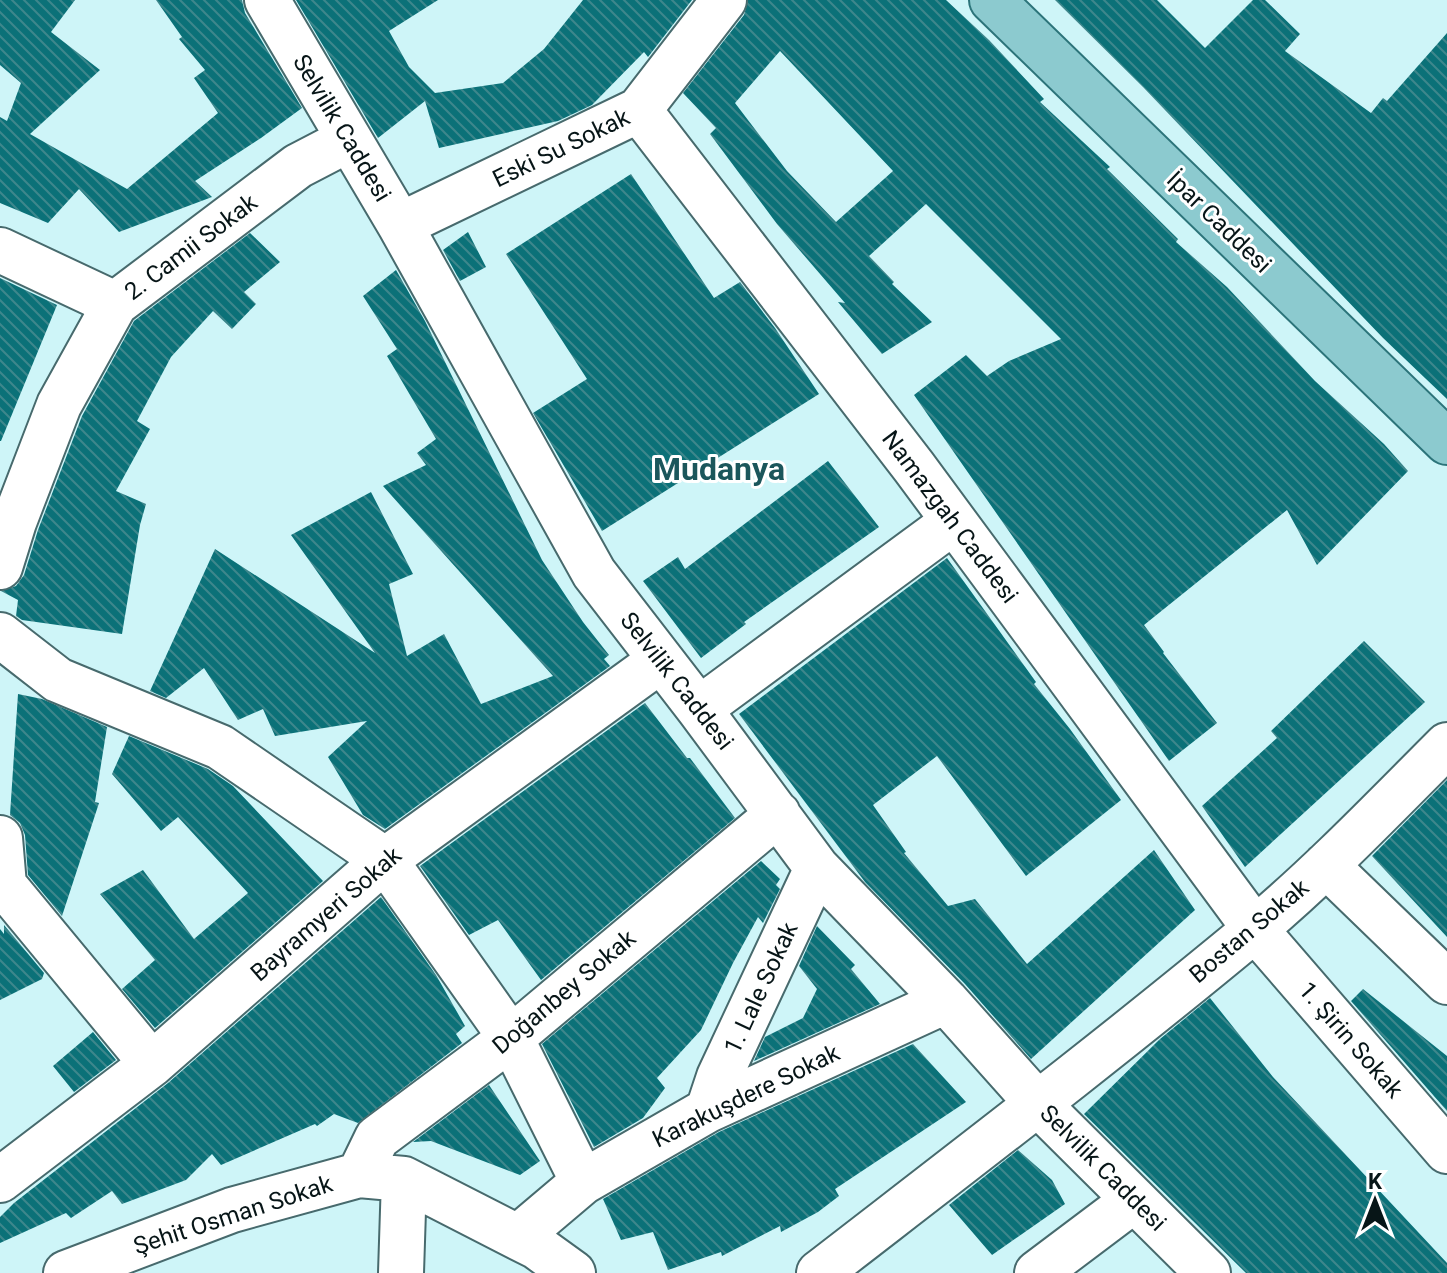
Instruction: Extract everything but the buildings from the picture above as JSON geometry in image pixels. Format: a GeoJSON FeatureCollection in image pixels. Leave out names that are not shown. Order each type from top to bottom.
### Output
{"type":"FeatureCollection","features":[{"type":"Feature","properties":{"kind":"main road","name":"İpar Caddesi"},"geometry":{"type":"LineString","coordinates":[[992,0],[1447,442]]}},
{"type":"Feature","properties":{"kind":"street","name":"Selvilik Caddesi"},"geometry":{"type":"LineString","coordinates":[[267,0],[400,225],[594,573],[817,868],[946,1001],[1038,1104],[1208,1273]]}},
{"type":"Feature","properties":{"kind":"street","name":"Eski Su Sokak"},"geometry":{"type":"LineString","coordinates":[[400,225],[639,110],[724,0]]}},
{"type":"Feature","properties":{"kind":"street","name":"Namazgah Caddesi"},"geometry":{"type":"LineString","coordinates":[[639,110],[953,522],[1255,929]]}},
{"type":"Feature","properties":{"kind":"street","name":"2. Camii Sokak"},"geometry":{"type":"LineString","coordinates":[[0,567],[7,520],[59,405],[115,304],[298,166],[348,140]]}},
{"type":"Feature","properties":{"kind":"street"},"geometry":{"type":"LineString","coordinates":[[0,250],[115,304]]}},
{"type":"Feature","properties":{"kind":"street"},"geometry":{"type":"LineString","coordinates":[[699,709],[953,522]]}},
{"type":"Feature","properties":{"kind":"street"},"geometry":{"type":"LineString","coordinates":[[0,635],[58,680],[220,747],[385,860],[511,1038],[583,1182]]}},
{"type":"Feature","properties":{"kind":"street","name":"Bayramyeri Sokak"},"geometry":{"type":"LineString","coordinates":[[0,1180],[152,1064],[385,860],[661,660]]}},
{"type":"Feature","properties":{"kind":"street","name":"Bostan Sokak"},"geometry":{"type":"LineString","coordinates":[[1038,1104],[1255,929],[1326,865],[1447,745]]}},
{"type":"Feature","properties":{"kind":"street","name":"Doğanbey Sokak"},"geometry":{"type":"LineString","coordinates":[[359,1175],[377,1138],[511,1038],[778,814]]}},
{"type":"Feature","properties":{"kind":"street"},"geometry":{"type":"LineString","coordinates":[[0,838],[2,886],[152,1064]]}},
{"type":"Feature","properties":{"kind":"street"},"geometry":{"type":"LineString","coordinates":[[1326,865],[1447,982]]}},
{"type":"Feature","properties":{"kind":"street","name":"1. Lale Sokak"},"geometry":{"type":"LineString","coordinates":[[708,1110],[719,1077],[817,868]]}},
{"type":"Feature","properties":{"kind":"street","name":"1. Şirin Sokak"},"geometry":{"type":"LineString","coordinates":[[1255,929],[1447,1151]]}},
{"type":"Feature","properties":{"kind":"street","name":"Karakuşdere Sokak"},"geometry":{"type":"LineString","coordinates":[[518,1237],[583,1182],[708,1110],[946,1001]]}},
{"type":"Feature","properties":{"kind":"street"},"geometry":{"type":"LineString","coordinates":[[819,1273],[1038,1104]]}},
{"type":"Feature","properties":{"kind":"street","name":"Şehit Osman Sokak"},"geometry":{"type":"LineString","coordinates":[[66,1273],[232,1210],[359,1175],[404,1179],[537,1247],[573,1273]]}},
{"type":"Feature","properties":{"kind":"street"},"geometry":{"type":"LineString","coordinates":[[401,1273],[404,1179]]}},
{"type":"Feature","properties":{"kind":"street"},"geometry":{"type":"LineString","coordinates":[[1037,1273],[1134,1200]]}},
{"type":"Feature","properties":{"kind":"district","name":"Mudanya"},"geometry":{"type":"Point","coordinates":[719,469]}}]}
